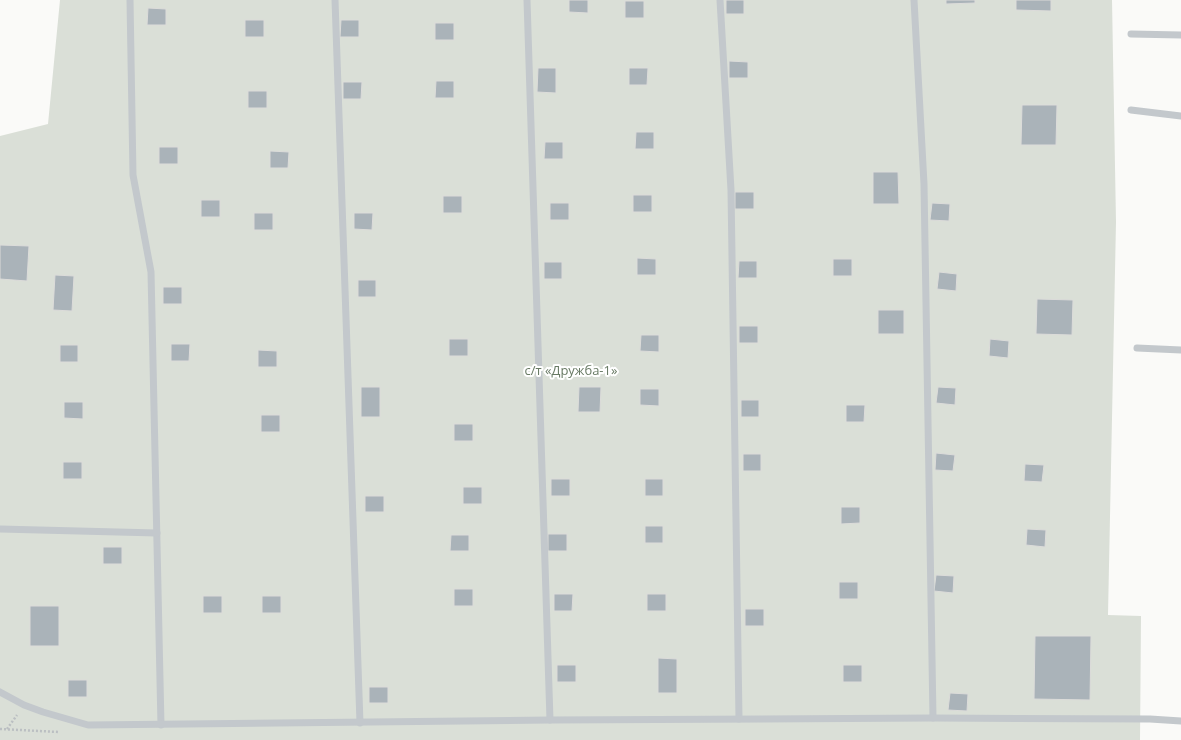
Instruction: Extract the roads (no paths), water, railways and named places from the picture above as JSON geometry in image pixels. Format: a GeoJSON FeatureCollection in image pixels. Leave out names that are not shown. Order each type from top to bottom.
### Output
{"type":"FeatureCollection","features":[{"type":"Feature","properties":{"kind":"lane"},"geometry":{"type":"LineString","coordinates":[[130,0],[133,174],[150,272],[161,725]]}},
{"type":"Feature","properties":{"kind":"lane"},"geometry":{"type":"LineString","coordinates":[[335,0],[360,723]]}},
{"type":"Feature","properties":{"kind":"lane"},"geometry":{"type":"LineString","coordinates":[[527,0],[550,720]]}},
{"type":"Feature","properties":{"kind":"lane"},"geometry":{"type":"LineString","coordinates":[[720,0],[731,190],[739,719]]}},
{"type":"Feature","properties":{"kind":"lane"},"geometry":{"type":"LineString","coordinates":[[914,0],[924,184],[933,718]]}},
{"type":"Feature","properties":{"kind":"lane"},"geometry":{"type":"LineString","coordinates":[[1131,34],[1181,35]]}},
{"type":"Feature","properties":{"kind":"lane"},"geometry":{"type":"LineString","coordinates":[[1131,110],[1181,116]]}},
{"type":"Feature","properties":{"kind":"lane"},"geometry":{"type":"LineString","coordinates":[[1137,348],[1181,350]]}},
{"type":"Feature","properties":{"kind":"lane"},"geometry":{"type":"LineString","coordinates":[[0,529],[157,533]]}},
{"type":"Feature","properties":{"kind":"lane"},"geometry":{"type":"LineString","coordinates":[[0,692],[24,705],[88,725],[933,718],[1150,719],[1181,721]]}},
{"type":"Feature","properties":{"kind":"park label","name":"с/т «Дружба-1»"},"geometry":{"type":"Point","coordinates":[571,370]}}]}
